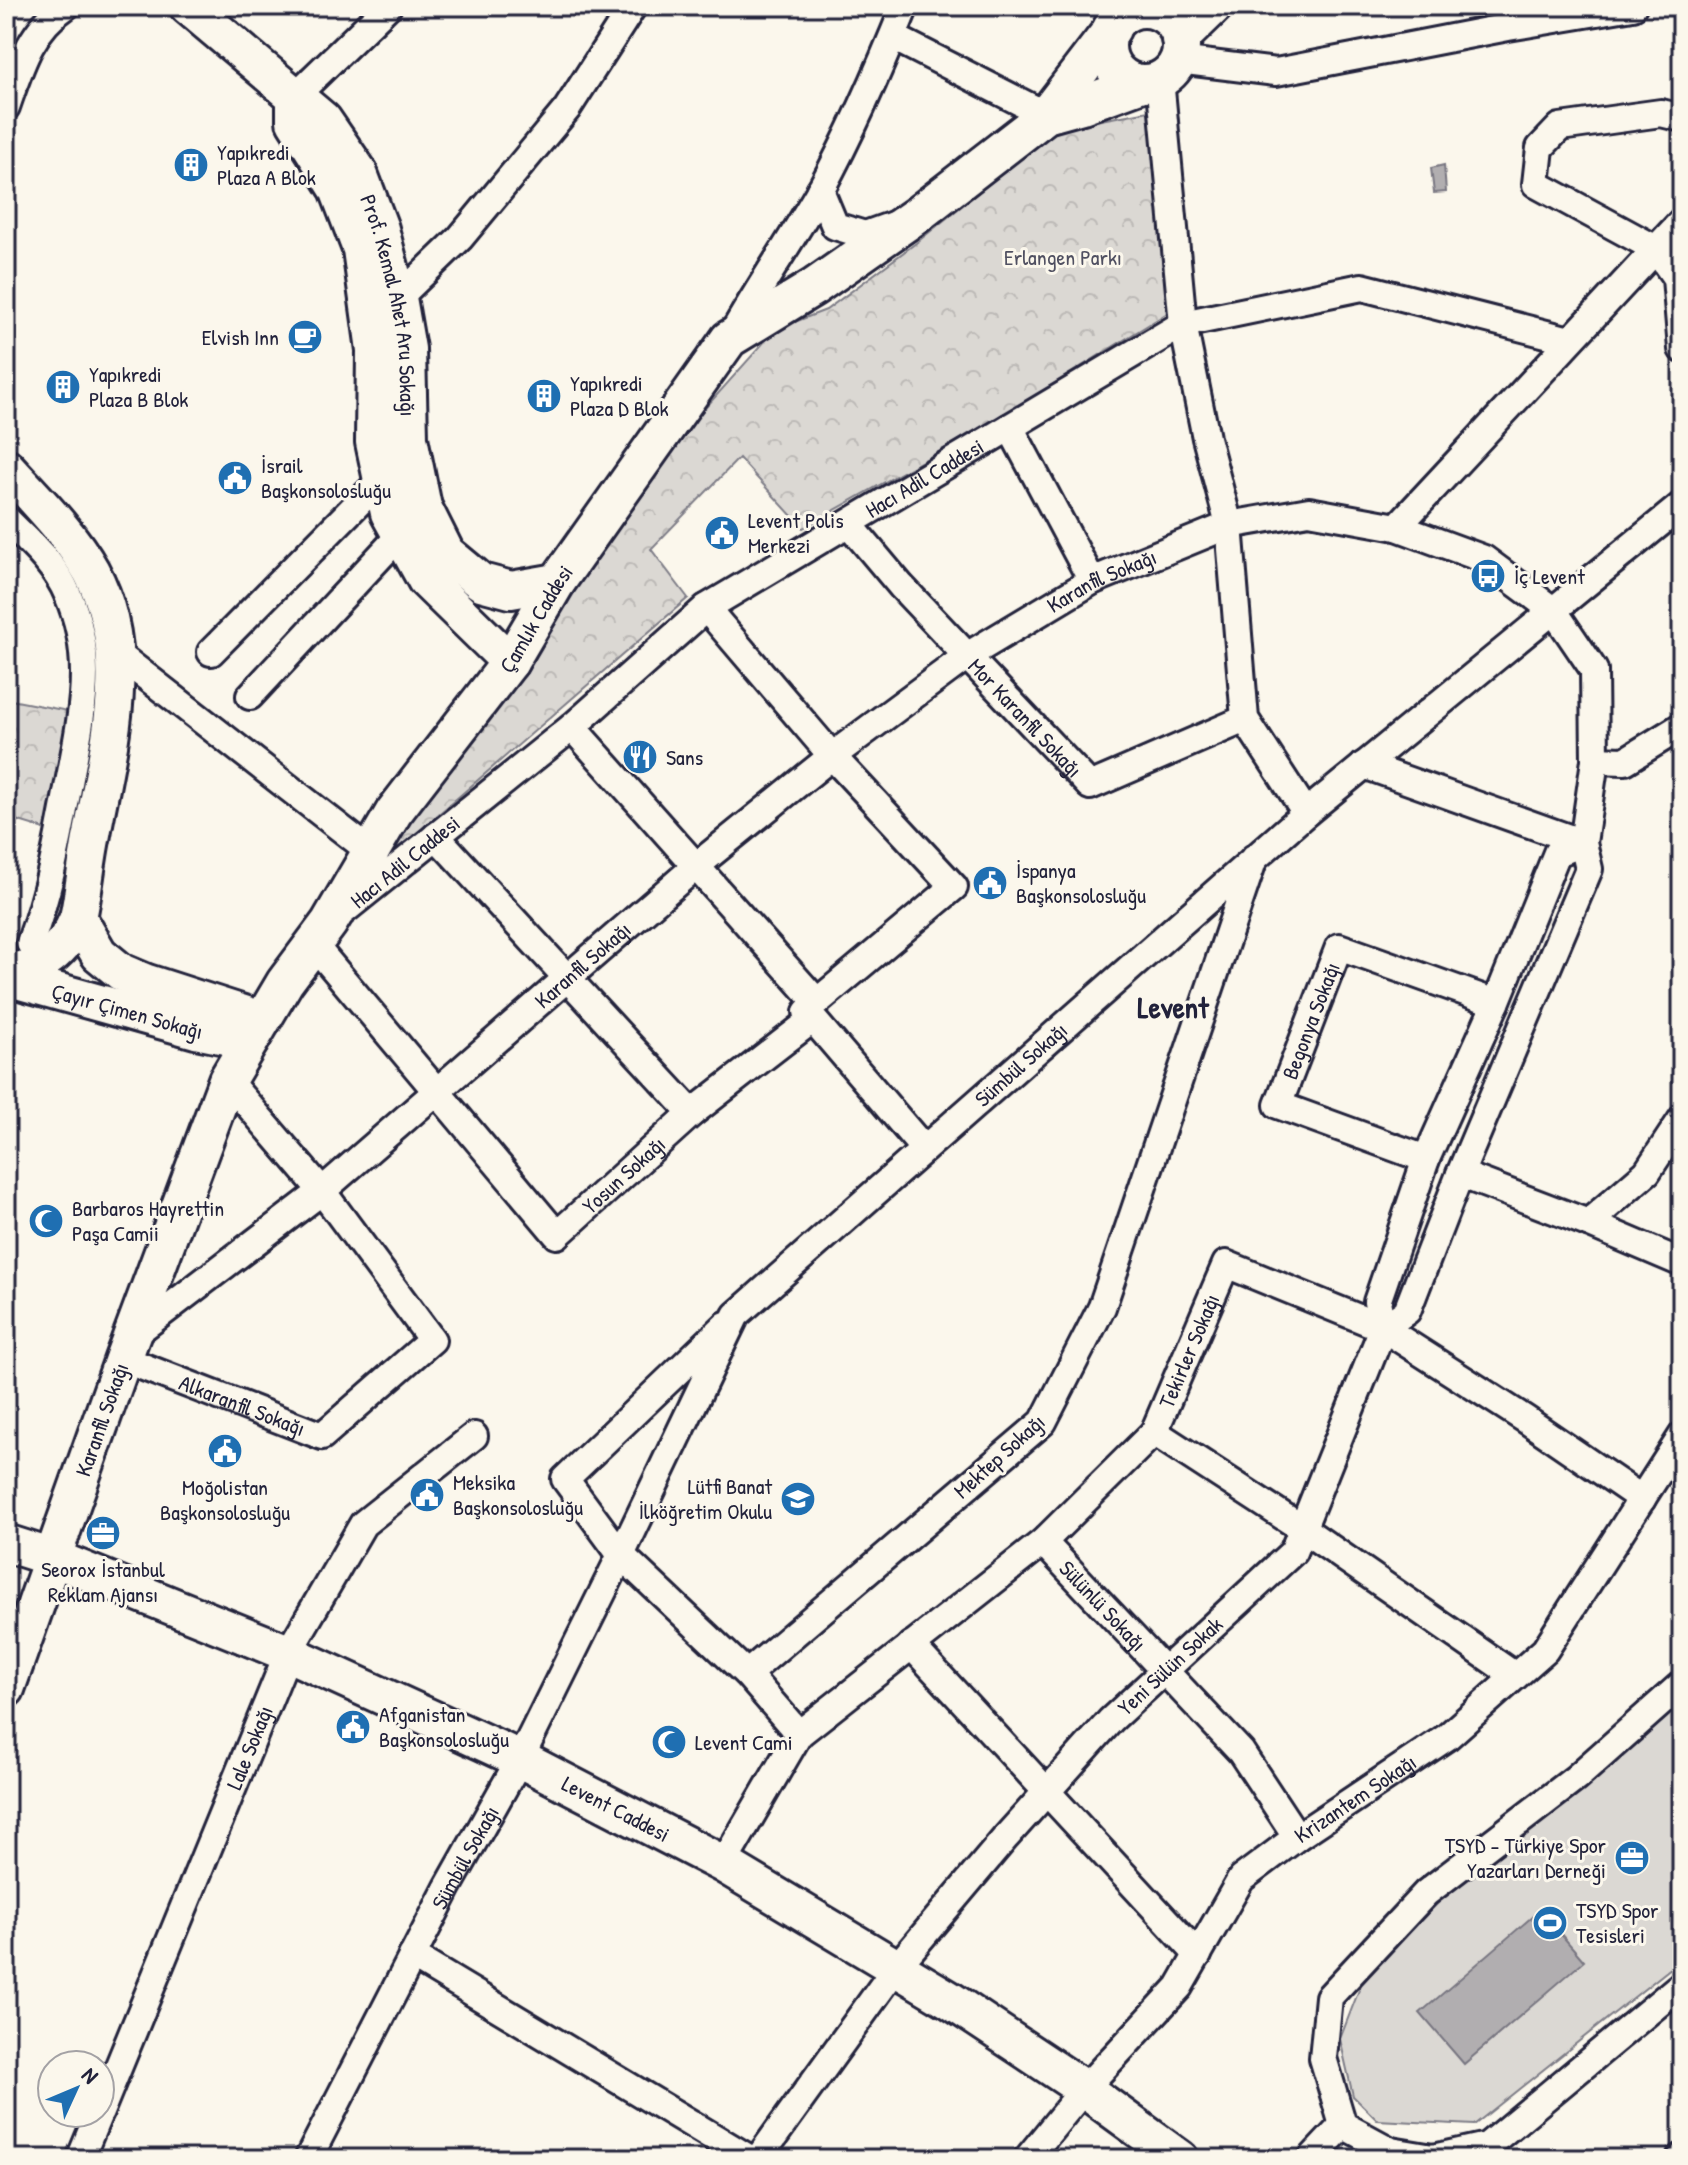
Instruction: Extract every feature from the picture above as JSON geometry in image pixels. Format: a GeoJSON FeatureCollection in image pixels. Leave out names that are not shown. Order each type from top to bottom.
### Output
{"type":"FeatureCollection","features":[{"type":"Feature","properties":{"kind":"street"},"geometry":{"type":"LineString","coordinates":[[6,107],[36,33],[51,16],[66,6]]}},
{"type":"Feature","properties":{"kind":"street","name":"Prof. Kemal Ahet Aru Sokağı"},"geometry":{"type":"LineString","coordinates":[[188,6],[323,120],[358,171],[380,229],[384,308],[407,349],[409,438],[423,507],[417,532],[481,582],[511,590],[557,582]]}},
{"type":"Feature","properties":{"kind":"street"},"geometry":{"type":"LineString","coordinates":[[295,96],[388,6]]}},
{"type":"Feature","properties":{"kind":"street"},"geometry":{"type":"LineString","coordinates":[[510,662],[426,580],[417,532],[389,513],[374,442],[375,350],[384,308],[460,238],[567,109],[633,6]]}},
{"type":"Feature","properties":{"kind":"street"},"geometry":{"type":"LineString","coordinates":[[729,339],[820,190],[878,73],[905,6]]}},
{"type":"Feature","properties":{"kind":"street","name":"Çamlık Caddesi"},"geometry":{"type":"LineString","coordinates":[[127,1348],[227,1080],[285,982],[322,934],[394,812],[510,662],[557,582],[729,339],[814,287],[917,215],[1046,115],[1082,105],[1165,65],[1214,6]]}},
{"type":"Feature","properties":{"kind":"street"},"geometry":{"type":"LineString","coordinates":[[1129,14],[1108,41],[1112,64],[1120,73],[1165,65],[1276,72],[1633,6]]}},
{"type":"Feature","properties":{"kind":"street"},"geometry":{"type":"LineString","coordinates":[[893,37],[1046,115],[1129,14]]}},
{"type":"Feature","properties":{"kind":"street"},"geometry":{"type":"LineString","coordinates":[[1129,14],[1164,14],[1177,28],[1165,65],[1183,324],[1206,438],[1229,525],[1245,719],[1306,813]]}},
{"type":"Feature","properties":{"kind":"street"},"geometry":{"type":"LineString","coordinates":[[1682,118],[1661,113],[1560,127],[1540,148],[1536,184],[1656,249],[1676,278],[1682,349]]}},
{"type":"Feature","properties":{"kind":"street"},"geometry":{"type":"LineString","coordinates":[[820,190],[835,226],[865,235],[917,215]]}},
{"type":"Feature","properties":{"kind":"street"},"geometry":{"type":"LineString","coordinates":[[1397,527],[1682,221]]}},
{"type":"Feature","properties":{"kind":"street","name":"Hacı Adil Caddesi"},"geometry":{"type":"LineString","coordinates":[[322,934],[436,836],[572,727],[706,608],[1183,324],[1362,287],[1570,340]]}},
{"type":"Feature","properties":{"kind":"street"},"geometry":{"type":"LineString","coordinates":[[1010,427],[1092,581]]}},
{"type":"Feature","properties":{"kind":"street"},"geometry":{"type":"LineString","coordinates":[[6,467],[78,550],[92,574],[107,612],[116,653],[115,701],[78,918],[73,932],[45,961],[6,974]]}},
{"type":"Feature","properties":{"kind":"street"},"geometry":{"type":"LineString","coordinates":[[211,652],[382,479]]}},
{"type":"Feature","properties":{"kind":"street","name":"Sümbül Sokağı"},"geometry":{"type":"LineString","coordinates":[[621,1555],[565,1479],[736,1315],[1254,858],[1682,505]]}},
{"type":"Feature","properties":{"kind":"street","name":"Karanfil Sokağı"},"geometry":{"type":"LineString","coordinates":[[6,1689],[127,1348],[322,1191],[695,867],[832,756],[967,656],[1092,581],[1229,525],[1309,511],[1397,527],[1484,559],[1554,611],[1594,670],[1595,760],[1583,843],[1589,869],[1460,1174],[1407,1311],[1383,1328]]}},
{"type":"Feature","properties":{"kind":"street"},"geometry":{"type":"LineString","coordinates":[[6,519],[45,558],[68,594],[80,635],[84,673],[76,744],[43,908],[18,946]]}},
{"type":"Feature","properties":{"kind":"street","name":"Mor Karanfil Sokağı"},"geometry":{"type":"LineString","coordinates":[[849,524],[901,586],[1090,786],[1245,719]]}},
{"type":"Feature","properties":{"kind":"street"},"geometry":{"type":"LineString","coordinates":[[250,696],[417,532]]}},
{"type":"Feature","properties":{"kind":"street"},"geometry":{"type":"LineString","coordinates":[[436,836],[692,1113],[815,1010],[954,887],[832,756],[706,608]]}},
{"type":"Feature","properties":{"kind":"street"},"geometry":{"type":"LineString","coordinates":[[116,653],[371,852]]}},
{"type":"Feature","properties":{"kind":"street"},"geometry":{"type":"LineString","coordinates":[[1595,760],[1625,761],[1682,726]]}},
{"type":"Feature","properties":{"kind":"street"},"geometry":{"type":"LineString","coordinates":[[572,727],[815,1010],[924,1149]]}},
{"type":"Feature","properties":{"kind":"street"},"geometry":{"type":"LineString","coordinates":[[1364,765],[1583,843]]}},
{"type":"Feature","properties":{"kind":"street"},"geometry":{"type":"LineString","coordinates":[[1583,843],[1557,853],[1496,1003],[1426,1159],[1377,1302],[1383,1328],[1642,1499]]}},
{"type":"Feature","properties":{"kind":"street","name":"Mektep Sokağı"},"geometry":{"type":"LineString","coordinates":[[747,1674],[1043,1422],[1102,1307],[1254,858]]}},
{"type":"Feature","properties":{"kind":"street"},"geometry":{"type":"LineString","coordinates":[[18,946],[51,929],[66,913],[84,874]]}},
{"type":"Feature","properties":{"kind":"street"},"geometry":{"type":"LineString","coordinates":[[78,918],[99,954],[121,972],[256,1031]]}},
{"type":"Feature","properties":{"kind":"street"},"geometry":{"type":"LineString","coordinates":[[322,934],[436,1091]]}},
{"type":"Feature","properties":{"kind":"street","name":"Begonya Sokağı"},"geometry":{"type":"LineString","coordinates":[[1426,1159],[1278,1105],[1339,947],[1496,1003]]}},
{"type":"Feature","properties":{"kind":"street","name":"Çayır Çimen Sokağı"},"geometry":{"type":"LineString","coordinates":[[6,974],[196,1030],[256,1031]]}},
{"type":"Feature","properties":{"kind":"street"},"geometry":{"type":"LineString","coordinates":[[196,1030],[227,1080],[322,1191]]}},
{"type":"Feature","properties":{"kind":"street","name":"Yosun Sokağı"},"geometry":{"type":"LineString","coordinates":[[436,1091],[557,1235],[692,1113]]}},
{"type":"Feature","properties":{"kind":"street"},"geometry":{"type":"LineString","coordinates":[[1588,1223],[1647,1172],[1682,1119]]}},
{"type":"Feature","properties":{"kind":"street"},"geometry":{"type":"LineString","coordinates":[[1460,1174],[1682,1263]]}},
{"type":"Feature","properties":{"kind":"street","name":"Alkaranfil Sokağı"},"geometry":{"type":"LineString","coordinates":[[127,1348],[322,1436],[432,1340],[322,1191]]}},
{"type":"Feature","properties":{"kind":"street","name":"Tekirler Sokağı"},"geometry":{"type":"LineString","coordinates":[[1383,1328],[1226,1264],[1154,1432],[1303,1529],[1515,1676]]}},
{"type":"Feature","properties":{"kind":"street","name":"Sümbül Sokağı"},"geometry":{"type":"LineString","coordinates":[[308,2159],[412,1956],[520,1759],[736,1315]]}},
{"type":"Feature","properties":{"kind":"street","name":"Yeni Sülün Sokak"},"geometry":{"type":"LineString","coordinates":[[758,2159],[895,1969],[1047,1792],[1111,1720],[1293,1552],[1383,1328]]}},
{"type":"Feature","properties":{"kind":"street"},"geometry":{"type":"LineString","coordinates":[[1043,1542],[1154,1432]]}},
{"type":"Feature","properties":{"kind":"street","name":"Lale Sokağı"},"geometry":{"type":"LineString","coordinates":[[116,2073],[288,1653],[363,1524],[474,1436]]}},
{"type":"Feature","properties":{"kind":"street","name":"Krizantem Sokağı"},"geometry":{"type":"LineString","coordinates":[[1027,2159],[1084,2089],[1179,1987],[1241,1879],[1297,1837],[1447,1737],[1545,1650],[1682,1436]]}},
{"type":"Feature","properties":{"kind":"street","name":"Sülünlü Sokağı"},"geometry":{"type":"LineString","coordinates":[[799,1734],[1043,1542],[1241,1752],[1297,1837]]}},
{"type":"Feature","properties":{"kind":"street","name":"Levent Caddesi"},"geometry":{"type":"LineString","coordinates":[[6,1543],[53,1558],[288,1653],[520,1759],[723,1864],[950,2000],[1084,2089],[1180,2159]]}},
{"type":"Feature","properties":{"kind":"street"},"geometry":{"type":"LineString","coordinates":[[621,1555],[747,1674],[799,1734],[723,1864]]}},
{"type":"Feature","properties":{"kind":"street"},"geometry":{"type":"LineString","coordinates":[[911,1645],[1198,1955]]}},
{"type":"Feature","properties":{"kind":"street"},"geometry":{"type":"LineString","coordinates":[[1682,1684],[1576,1778],[1426,1893],[1329,1997],[1323,2058],[1343,2125],[1391,2151],[1433,2158],[1487,2146],[1682,1984]]}},
{"type":"Feature","properties":{"kind":"street"},"geometry":{"type":"LineString","coordinates":[[412,1956],[750,2159]]}},
{"type":"Feature","properties":{"kind":"street"},"geometry":{"type":"LineString","coordinates":[[1311,2159],[1343,2125]]}},
{"type":"Feature","properties":{"kind":"street","name":"Lale Sokağı"},"geometry":{"type":"LineString","coordinates":[[80,2159],[93,2129]]}},
{"type":"Feature","properties":{"kind":"green space","name":"Erlangen Parkı"},"geometry":{"type":"Polygon","coordinates":[[[1149,111],[1172,310],[997,419],[803,528],[739,458],[651,549],[688,598],[373,871],[681,435],[776,329],[826,310],[916,243],[1058,128],[1149,111]]]}},
{"type":"Feature","properties":{"kind":"green space"},"geometry":{"type":"Polygon","coordinates":[[[6,699],[68,711],[48,830],[6,817],[6,699]]]}},
{"type":"Feature","properties":{"kind":"green space","name":"TSYD Spor Tesisleri"},"geometry":{"type":"Polygon","coordinates":[[[1682,1694],[1682,1959],[1474,2125],[1377,2120],[1353,2096],[1340,2039],[1364,1977],[1454,1887],[1682,1694]]]}},
{"type":"Feature","properties":{"kind":"shaded area"},"geometry":{"type":"Polygon","coordinates":[[[1444,165],[1446,192],[1434,193],[1431,168],[1444,165]]]}},
{"type":"Feature","properties":{"kind":"shaded area"},"geometry":{"type":"Polygon","coordinates":[[[1540,1910],[1584,1961],[1464,2064],[1420,2013],[1540,1910]]]}},
{"type":"Feature","properties":{"kind":"place","name":"Yapıkredi Plaza A Blok"},"geometry":{"type":"Point","coordinates":[191,165]}},
{"type":"Feature","properties":{"kind":"place","name":"Elvish Inn"},"geometry":{"type":"Point","coordinates":[305,337]}},
{"type":"Feature","properties":{"kind":"place","name":"Yapıkredi Plaza B Blok"},"geometry":{"type":"Point","coordinates":[63,387]}},
{"type":"Feature","properties":{"kind":"place","name":"Yapıkredi Plaza D Blok"},"geometry":{"type":"Point","coordinates":[544,396]}},
{"type":"Feature","properties":{"kind":"place","name":"İsrail Başkonsolosluğu"},"geometry":{"type":"Point","coordinates":[235,478]}},
{"type":"Feature","properties":{"kind":"place","name":"Levent Polis Merkezi"},"geometry":{"type":"Point","coordinates":[722,533]}},
{"type":"Feature","properties":{"kind":"place","name":"İç Levent"},"geometry":{"type":"Point","coordinates":[1488,576]}},
{"type":"Feature","properties":{"kind":"place","name":"Sans"},"geometry":{"type":"Point","coordinates":[640,757]}},
{"type":"Feature","properties":{"kind":"place","name":"İspanya Başkonsolosluğu"},"geometry":{"type":"Point","coordinates":[990,883]}},
{"type":"Feature","properties":{"kind":"place","name":"Barbaros Hayrettin Paşa Camii"},"geometry":{"type":"Point","coordinates":[46,1221]}},
{"type":"Feature","properties":{"kind":"place","name":"Moğolistan Başkonsolosluğu"},"geometry":{"type":"Point","coordinates":[225,1451]}},
{"type":"Feature","properties":{"kind":"place","name":"Meksika Başkonsolosluğu"},"geometry":{"type":"Point","coordinates":[427,1495]}},
{"type":"Feature","properties":{"kind":"place","name":"Lütfi Banat İlköğretim Okulu"},"geometry":{"type":"Point","coordinates":[798,1499]}},
{"type":"Feature","properties":{"kind":"place","name":"Seorox İstanbul Reklam Ajansı"},"geometry":{"type":"Point","coordinates":[103,1533]}},
{"type":"Feature","properties":{"kind":"place","name":"Afganistan Başkonsolosluğu"},"geometry":{"type":"Point","coordinates":[353,1727]}},
{"type":"Feature","properties":{"kind":"place","name":"Levent Cami"},"geometry":{"type":"Point","coordinates":[669,1742]}},
{"type":"Feature","properties":{"kind":"place","name":"TSYD - Türkiye Spor Yazarları Derneği"},"geometry":{"type":"Point","coordinates":[1632,1858]}},
{"type":"Feature","properties":{"kind":"place","name":"TSYD Spor Tesisleri"},"geometry":{"type":"Point","coordinates":[1550,1923]}},
{"type":"Feature","properties":{"kind":"district","name":"Levent"},"geometry":{"type":"Point","coordinates":[1173,1007]}}]}
